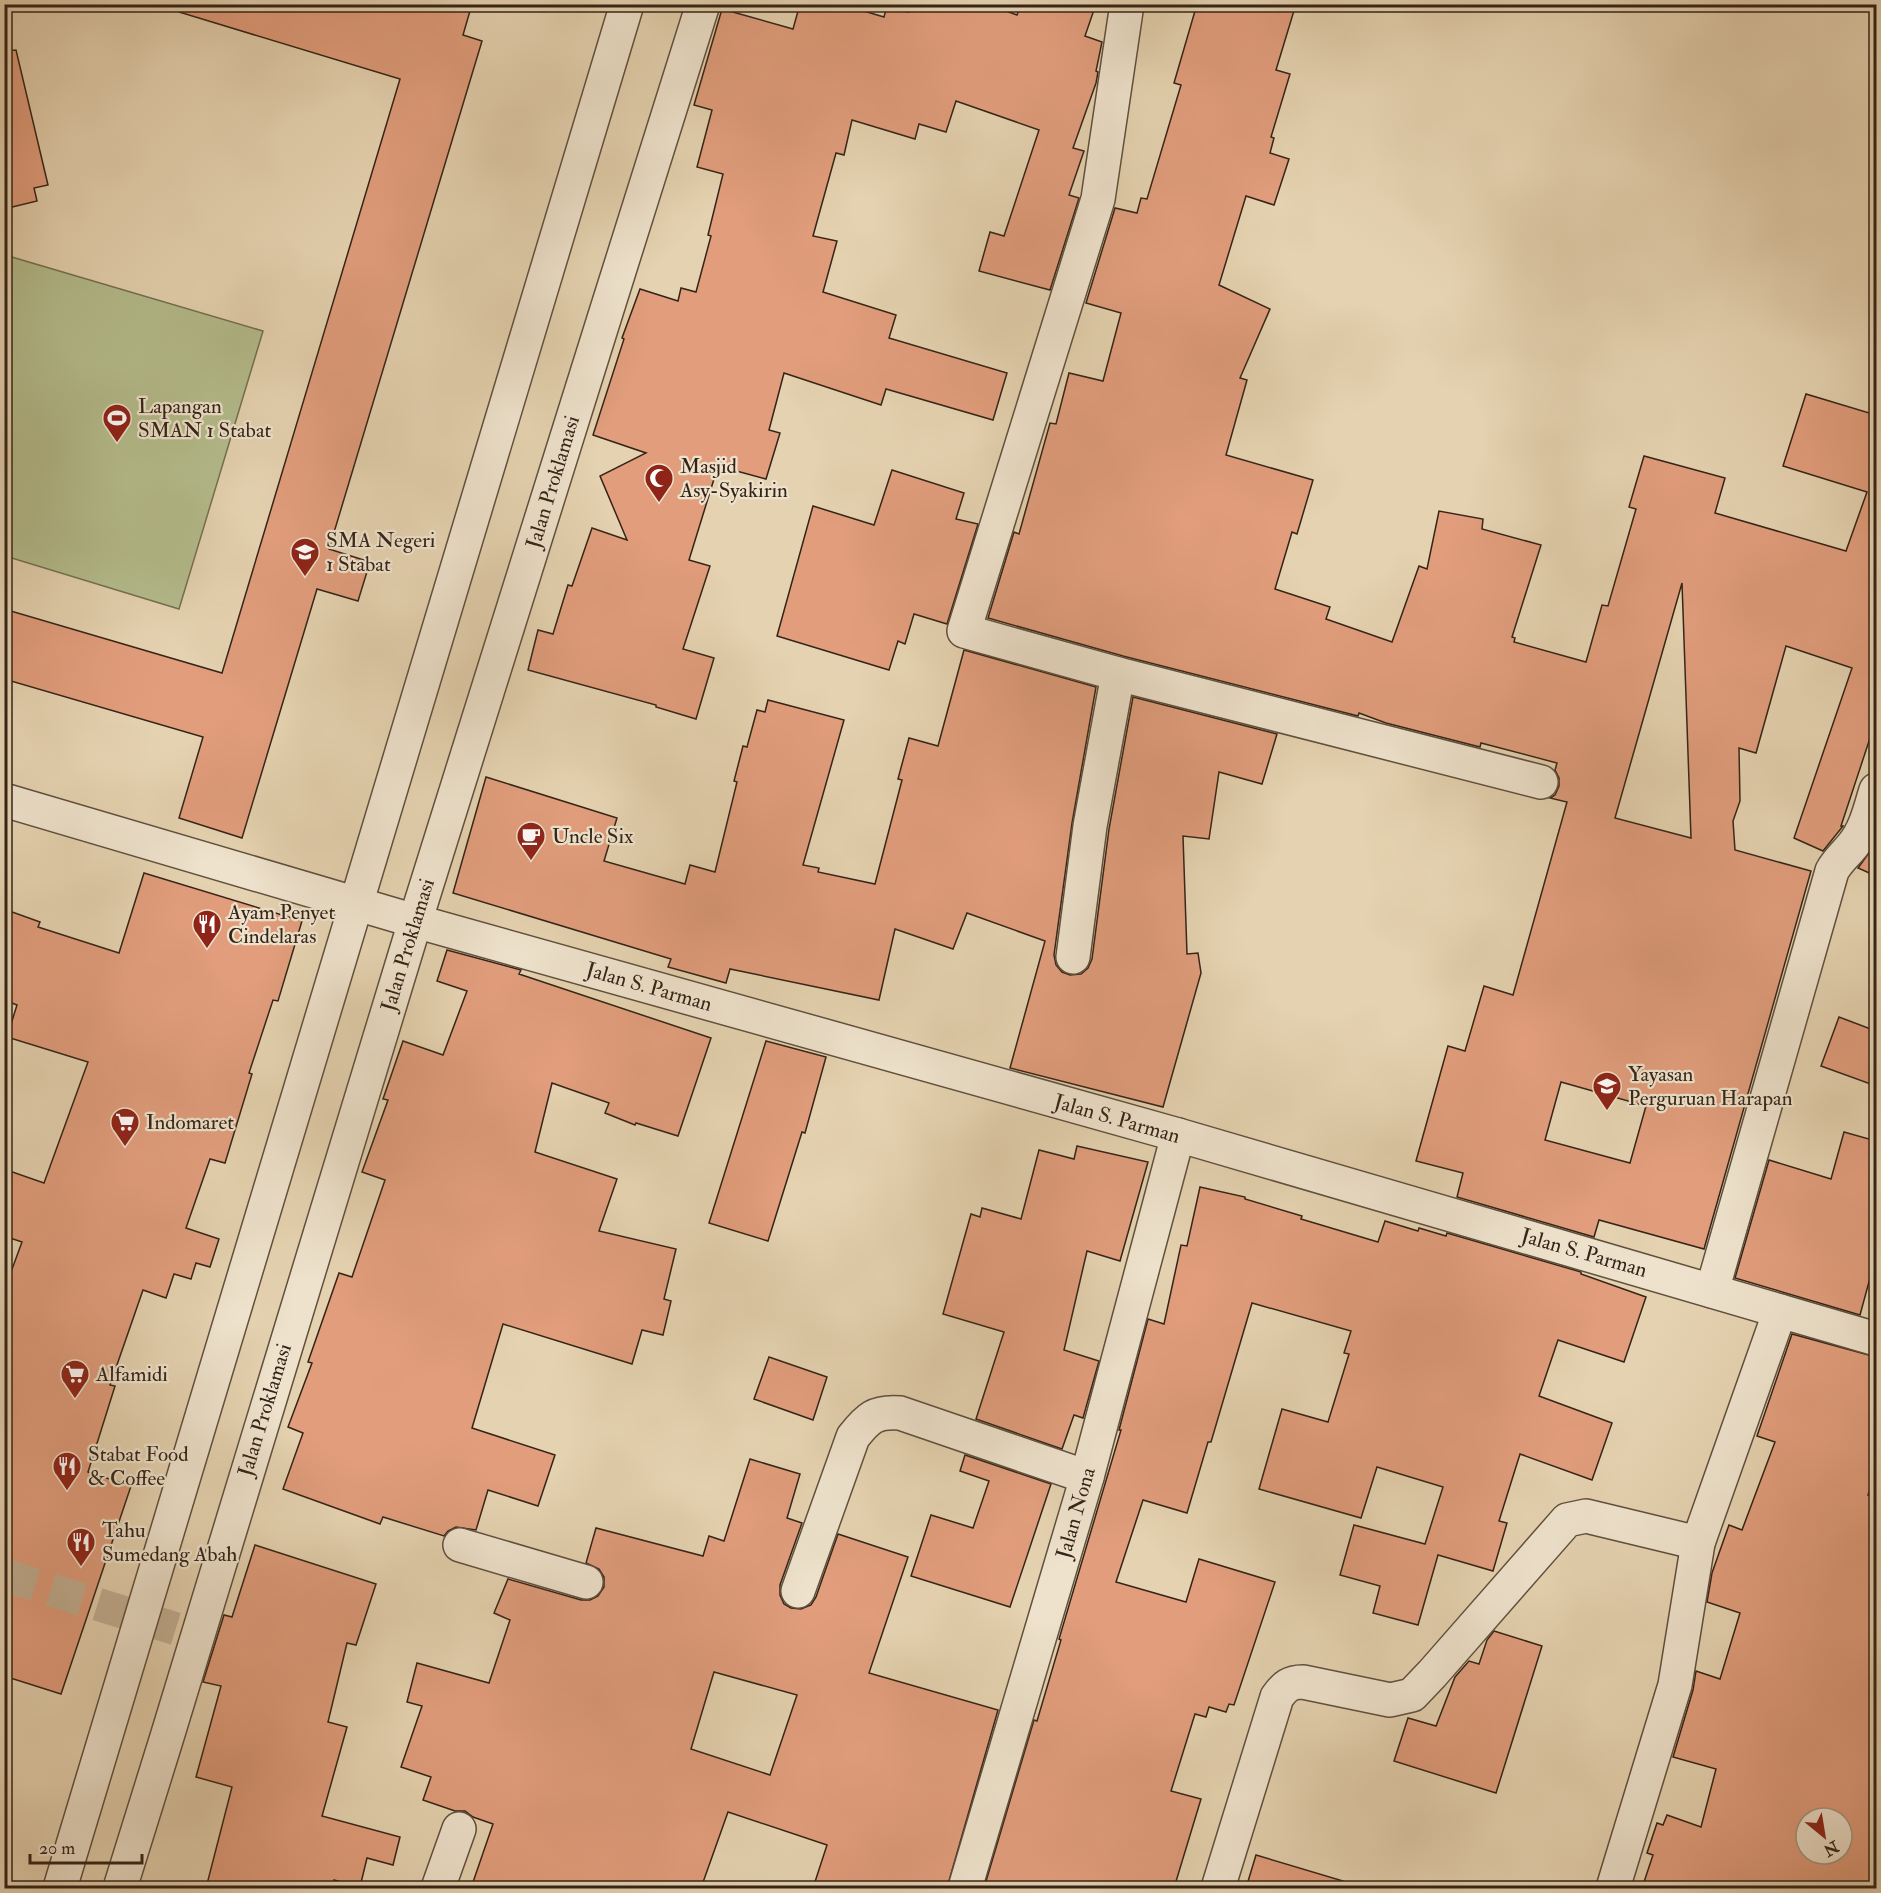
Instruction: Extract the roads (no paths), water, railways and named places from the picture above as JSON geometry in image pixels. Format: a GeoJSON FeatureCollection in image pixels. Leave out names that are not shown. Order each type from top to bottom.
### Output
{"type":"FeatureCollection","features":[{"type":"Feature","properties":{"kind":"street"},"geometry":{"type":"LineString","coordinates":[[60,1888],[627,4]]}},
{"type":"Feature","properties":{"kind":"street","name":"Jalan Proklamasi"},"geometry":{"type":"LineString","coordinates":[[120,1888],[199,1636],[415,921],[703,4]]}},
{"type":"Feature","properties":{"kind":"street"},"geometry":{"type":"LineString","coordinates":[[1127,4],[1098,199],[964,631],[1119,674],[1541,782]]}},
{"type":"Feature","properties":{"kind":"street"},"geometry":{"type":"LineString","coordinates":[[1074,957],[1090,826],[1119,674]]}},
{"type":"Feature","properties":{"kind":"street"},"geometry":{"type":"LineString","coordinates":[[1712,1291],[1832,871],[1864,828],[1876,790]]}},
{"type":"Feature","properties":{"kind":"street","name":"Jalan S. Parman"},"geometry":{"type":"LineString","coordinates":[[4,800],[415,921],[1178,1135],[1876,1339]]}},
{"type":"Feature","properties":{"kind":"street","name":"Jalan Nona"},"geometry":{"type":"LineString","coordinates":[[965,1888],[1087,1477],[1178,1135]]}},
{"type":"Feature","properties":{"kind":"street"},"geometry":{"type":"LineString","coordinates":[[1613,1888],[1675,1685],[1698,1543],[1780,1311]]}},
{"type":"Feature","properties":{"kind":"street"},"geometry":{"type":"LineString","coordinates":[[798,1591],[853,1437],[864,1422],[883,1411],[900,1413],[1087,1477]]}},
{"type":"Feature","properties":{"kind":"street"},"geometry":{"type":"LineString","coordinates":[[1218,1888],[1277,1697],[1284,1687],[1293,1682],[1303,1682],[1390,1700],[1412,1695],[1567,1520],[1586,1516],[1698,1543]]}},
{"type":"Feature","properties":{"kind":"street"},"geometry":{"type":"LineString","coordinates":[[460,1545],[586,1582]]}},
{"type":"Feature","properties":{"kind":"street"},"geometry":{"type":"LineString","coordinates":[[438,1888],[459,1830]]}},
{"type":"Feature","properties":{"kind":"tunnel"},"geometry":{"type":"LineString","coordinates":[[4,1575],[199,1636]]}},
{"type":"Feature","properties":{"kind":"place","name":"Lapangan SMAN 1 Stabat"},"geometry":{"type":"Point","coordinates":[117,444]}},
{"type":"Feature","properties":{"kind":"place","name":"Masjid Asy-Syakirin"},"geometry":{"type":"Point","coordinates":[659,504]}},
{"type":"Feature","properties":{"kind":"place","name":"SMA Negeri 1 Stabat"},"geometry":{"type":"Point","coordinates":[305,578]}},
{"type":"Feature","properties":{"kind":"place","name":"Uncle Six"},"geometry":{"type":"Point","coordinates":[531,862]}},
{"type":"Feature","properties":{"kind":"place","name":"Ayam Penyet Cindelaras"},"geometry":{"type":"Point","coordinates":[207,950]}},
{"type":"Feature","properties":{"kind":"place","name":"Yayasan Perguruan Harapan"},"geometry":{"type":"Point","coordinates":[1607,1112]}},
{"type":"Feature","properties":{"kind":"place","name":"Indomaret"},"geometry":{"type":"Point","coordinates":[125,1148]}},
{"type":"Feature","properties":{"kind":"place","name":"Alfamidi"},"geometry":{"type":"Point","coordinates":[75,1400]}},
{"type":"Feature","properties":{"kind":"place","name":"Stabat Food & Coffee"},"geometry":{"type":"Point","coordinates":[67,1492]}},
{"type":"Feature","properties":{"kind":"place","name":"Tahu Sumedang Abah"},"geometry":{"type":"Point","coordinates":[81,1568]}}]}
